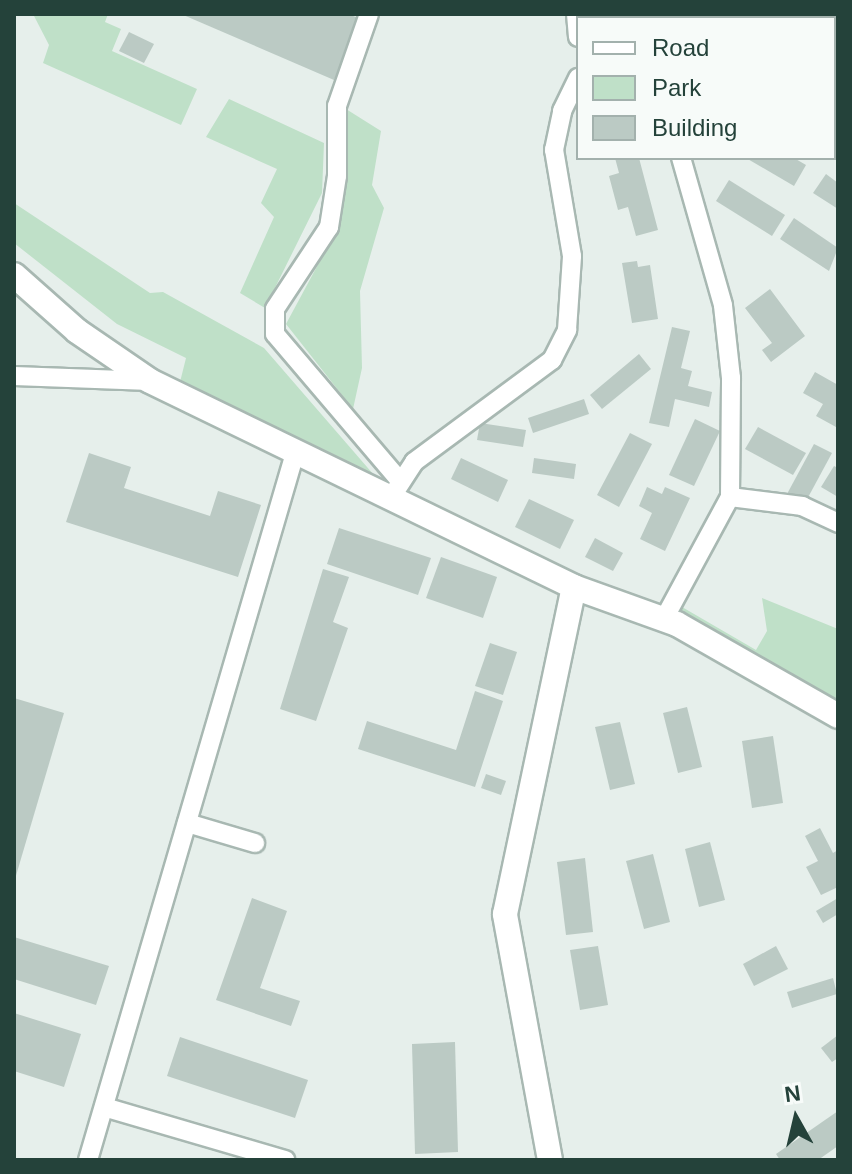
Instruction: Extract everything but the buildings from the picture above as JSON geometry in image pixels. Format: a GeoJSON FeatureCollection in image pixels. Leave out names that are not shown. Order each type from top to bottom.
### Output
{"type":"FeatureCollection","features":[{"type":"Feature","properties":{"kind":"street"},"geometry":{"type":"LineString","coordinates":[[369,14],[337,106],[337,176],[329,227],[275,309],[275,334],[396,491]]}},
{"type":"Feature","properties":{"kind":"street"},"geometry":{"type":"LineString","coordinates":[[396,491],[414,462],[552,360],[567,330],[572,256],[554,150],[562,111],[576,82]]}},
{"type":"Feature","properties":{"kind":"street"},"geometry":{"type":"LineString","coordinates":[[664,619],[730,497],[731,378],[723,305],[682,160]]}},
{"type":"Feature","properties":{"kind":"street"},"geometry":{"type":"LineString","coordinates":[[14,275],[77,331],[150,381],[295,453],[396,491],[574,587],[664,619],[745,658],[838,716]]}},
{"type":"Feature","properties":{"kind":"street"},"geometry":{"type":"LineString","coordinates":[[14,376],[150,381]]}},
{"type":"Feature","properties":{"kind":"street"},"geometry":{"type":"LineString","coordinates":[[88,1160],[295,453]]}},
{"type":"Feature","properties":{"kind":"street"},"geometry":{"type":"LineString","coordinates":[[730,497],[802,506],[838,523]]}},
{"type":"Feature","properties":{"kind":"street"},"geometry":{"type":"LineString","coordinates":[[550,1160],[505,914],[574,587]]}},
{"type":"Feature","properties":{"kind":"street"},"geometry":{"type":"LineString","coordinates":[[187,823],[255,843]]}},
{"type":"Feature","properties":{"kind":"street"},"geometry":{"type":"LineString","coordinates":[[104,1107],[285,1160]]}},
{"type":"Feature","properties":{"kind":"green space"},"geometry":{"type":"Polygon","coordinates":[[[33,14],[108,14],[105,22],[121,29],[112,51],[197,89],[181,125],[43,63],[49,45],[33,14]]]}},
{"type":"Feature","properties":{"kind":"green space"},"geometry":{"type":"Polygon","coordinates":[[[229,99],[324,143],[322,193],[265,308],[240,293],[274,217],[261,203],[277,169],[206,137],[229,99]]]}},
{"type":"Feature","properties":{"kind":"green space"},"geometry":{"type":"Polygon","coordinates":[[[346,109],[381,131],[372,185],[384,208],[360,291],[362,368],[353,409],[286,324],[335,233],[346,109]]]}},
{"type":"Feature","properties":{"kind":"green space"},"geometry":{"type":"Polygon","coordinates":[[[14,203],[150,293],[163,292],[264,348],[380,482],[179,386],[186,358],[117,324],[14,243],[14,203]]]}},
{"type":"Feature","properties":{"kind":"green space"},"geometry":{"type":"Polygon","coordinates":[[[762,598],[838,629],[838,705],[682,613],[682,607],[756,650],[767,631],[762,598]]]}}]}
